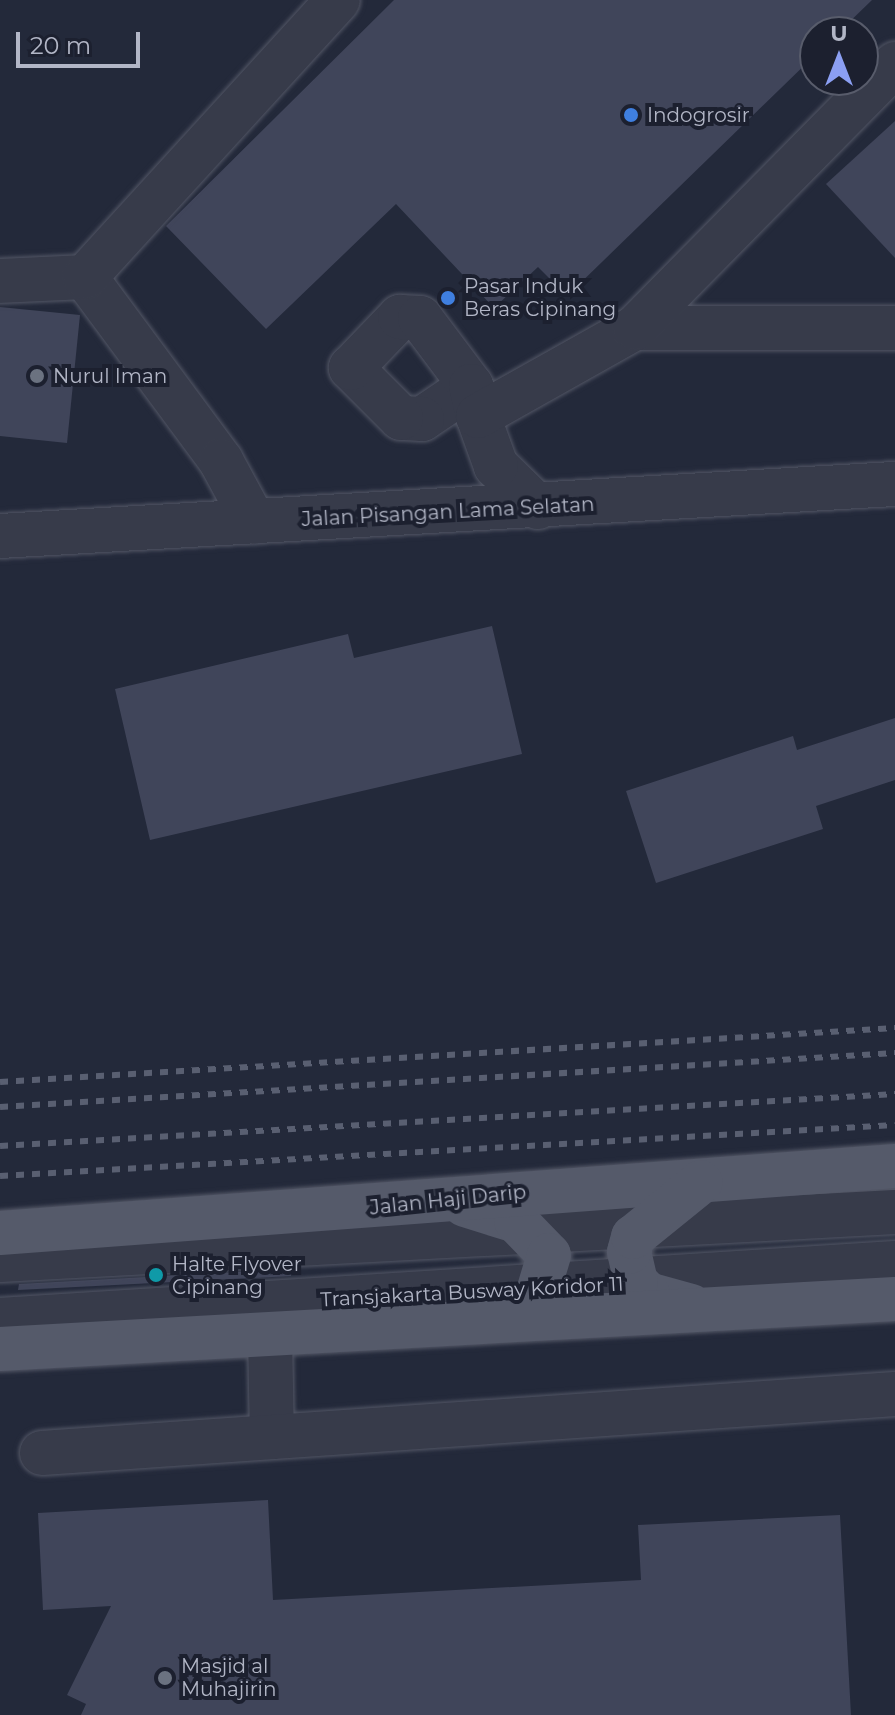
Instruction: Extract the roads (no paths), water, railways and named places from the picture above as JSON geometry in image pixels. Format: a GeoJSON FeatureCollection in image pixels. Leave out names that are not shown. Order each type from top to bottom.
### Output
{"type":"FeatureCollection","features":[{"type":"Feature","properties":{"kind":"main road","name":"Jalan Haji Darip"},"geometry":{"type":"LineString","coordinates":[[0,1233],[895,1166]]}},
{"type":"Feature","properties":{"kind":"main road"},"geometry":{"type":"LineString","coordinates":[[701,1182],[642,1229],[629,1252],[636,1282],[662,1301],[713,1310]]}},
{"type":"Feature","properties":{"kind":"main road"},"geometry":{"type":"LineString","coordinates":[[455,1201],[516,1221],[549,1255],[545,1286],[523,1308],[478,1326]]}},
{"type":"Feature","properties":{"kind":"main road"},"geometry":{"type":"LineString","coordinates":[[0,1349],[478,1326],[895,1299]]}},
{"type":"Feature","properties":{"kind":"street"},"geometry":{"type":"LineString","coordinates":[[0,281],[85,277],[337,1]]}},
{"type":"Feature","properties":{"kind":"street"},"geometry":{"type":"LineString","coordinates":[[538,507],[496,466],[474,401],[635,328],[895,64]]}},
{"type":"Feature","properties":{"kind":"street"},"geometry":{"type":"LineString","coordinates":[[85,277],[221,461],[254,522]]}},
{"type":"Feature","properties":{"kind":"street"},"geometry":{"type":"LineString","coordinates":[[635,328],[895,328]]}},
{"type":"Feature","properties":{"kind":"street","name":"Jalan Pisangan Lama Selatan"},"geometry":{"type":"LineString","coordinates":[[0,536],[895,484]]}},
{"type":"Feature","properties":{"kind":"street"},"geometry":{"type":"LineString","coordinates":[[0,1260],[642,1229],[895,1212]]}},
{"type":"Feature","properties":{"kind":"street","name":"Transjakarta Busway Koridor 11"},"geometry":{"type":"LineString","coordinates":[[0,1320],[636,1282],[895,1263]]}},
{"type":"Feature","properties":{"kind":"street"},"geometry":{"type":"LineString","coordinates":[[270,1335],[272,1437]]}},
{"type":"Feature","properties":{"kind":"street"},"geometry":{"type":"LineString","coordinates":[[42,1453],[895,1394]]}},
{"type":"Feature","properties":{"kind":"railway"},"geometry":{"type":"LineString","coordinates":[[0,1082],[895,1028]]}},
{"type":"Feature","properties":{"kind":"railway"},"geometry":{"type":"LineString","coordinates":[[0,1107],[895,1053]]}},
{"type":"Feature","properties":{"kind":"railway"},"geometry":{"type":"LineString","coordinates":[[0,1146],[895,1094]]}},
{"type":"Feature","properties":{"kind":"railway"},"geometry":{"type":"LineString","coordinates":[[0,1176],[895,1125]]}},
{"type":"Feature","properties":{"kind":"place","name":"Indogrosir"},"geometry":{"type":"Point","coordinates":[631,115]}},
{"type":"Feature","properties":{"kind":"place","name":"Pasar Induk Beras Cipinang"},"geometry":{"type":"Point","coordinates":[448,298]}},
{"type":"Feature","properties":{"kind":"place","name":"Nurul Iman"},"geometry":{"type":"Point","coordinates":[37,376]}},
{"type":"Feature","properties":{"kind":"place","name":"Halte Flyover Cipinang"},"geometry":{"type":"Point","coordinates":[156,1275]}},
{"type":"Feature","properties":{"kind":"place","name":"Masjid al Muhajirin"},"geometry":{"type":"Point","coordinates":[165,1678]}}]}
